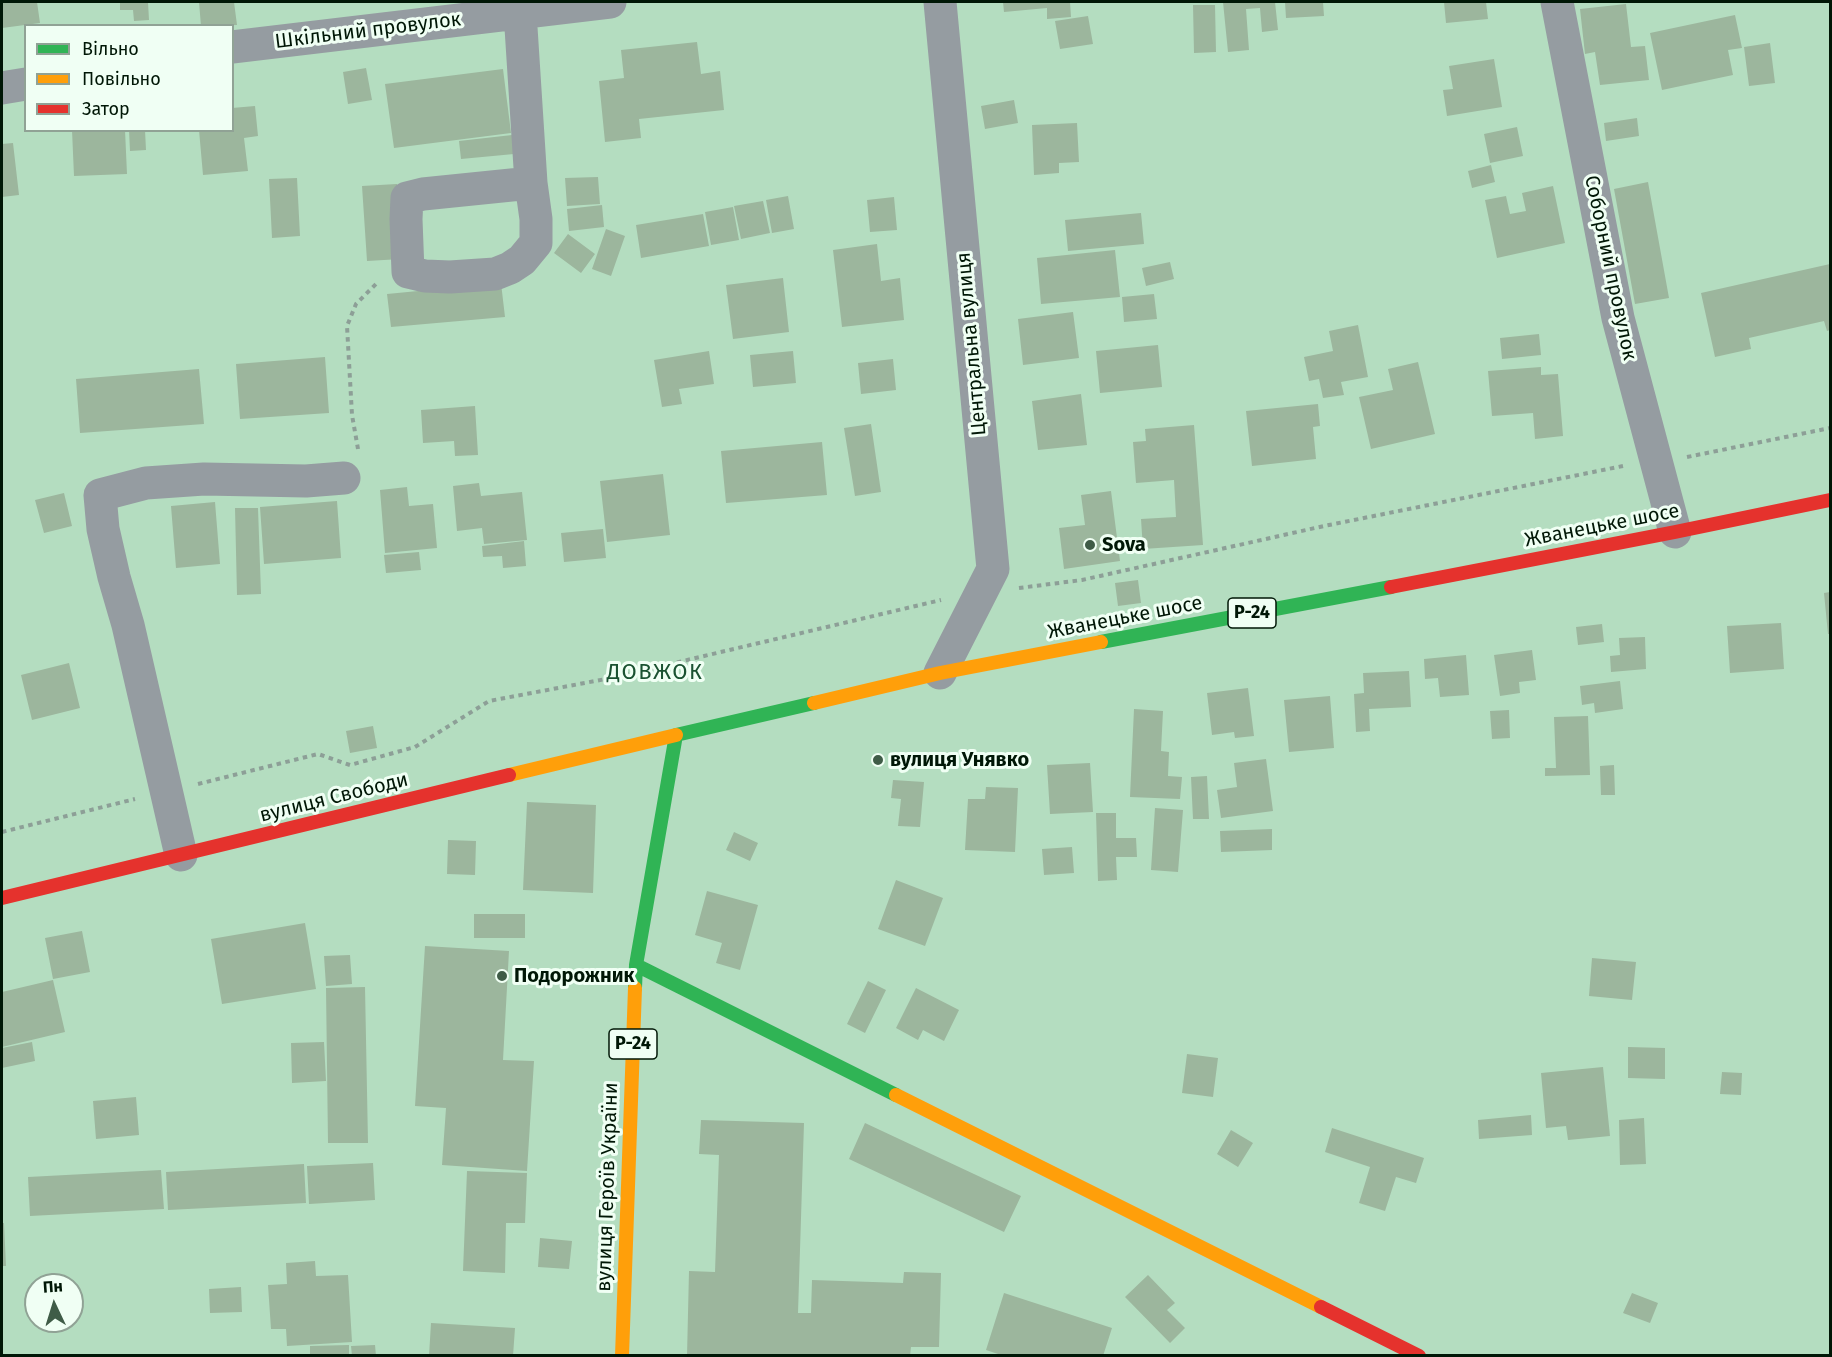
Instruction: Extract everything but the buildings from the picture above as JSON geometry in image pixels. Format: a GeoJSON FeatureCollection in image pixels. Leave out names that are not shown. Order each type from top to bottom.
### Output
{"type":"FeatureCollection","features":[{"type":"Feature","properties":{"kind":"main road","name":"Жванецьке шосе"},"geometry":{"type":"LineString","coordinates":[[676,735],[940,673],[1675,532],[1830,500]]}},
{"type":"Feature","properties":{"kind":"main road","name":"вулиця Свободи"},"geometry":{"type":"LineString","coordinates":[[2,898],[676,735]]}},
{"type":"Feature","properties":{"kind":"main road","name":"вулиця Героїв України"},"geometry":{"type":"LineString","coordinates":[[622,1356],[636,965],[676,735]]}},
{"type":"Feature","properties":{"kind":"main road"},"geometry":{"type":"LineString","coordinates":[[636,965],[1419,1356]]}},
{"type":"Feature","properties":{"kind":"street","name":"Шкільний провулок"},"geometry":{"type":"LineString","coordinates":[[234,48],[610,2]]}},
{"type":"Feature","properties":{"kind":"street","name":"Центральна вулиця"},"geometry":{"type":"LineString","coordinates":[[940,2],[993,569],[940,673]]}},
{"type":"Feature","properties":{"kind":"street","name":"Соборний провулок"},"geometry":{"type":"LineString","coordinates":[[1557,2],[1618,318],[1675,532]]}},
{"type":"Feature","properties":{"kind":"street"},"geometry":{"type":"LineString","coordinates":[[520,12],[536,243],[522,260],[495,274],[450,277],[425,276],[408,272],[407,198],[423,194],[531,183]]}},
{"type":"Feature","properties":{"kind":"street"},"geometry":{"type":"LineString","coordinates":[[2,88],[24,84]]}},
{"type":"Feature","properties":{"kind":"street"},"geometry":{"type":"LineString","coordinates":[[181,855],[128,625],[114,577],[100,495],[146,483],[204,479],[306,481],[345,478]]}},
{"type":"Feature","properties":{"kind":"path"},"geometry":{"type":"LineString","coordinates":[[345,478],[355,466],[358,453],[352,416],[347,326],[356,304],[376,282],[408,272]]}},
{"type":"Feature","properties":{"kind":"path"},"geometry":{"type":"LineString","coordinates":[[2,832],[318,754],[350,765],[415,747],[489,701],[611,678],[950,597],[1082,580],[1324,526],[1611,468],[1711,454],[1830,428]]}},
{"type":"Feature","properties":{"kind":"traffic: fast"},"geometry":{"type":"LineString","coordinates":[[1101,642],[1391,587]]}},
{"type":"Feature","properties":{"kind":"traffic: fast"},"geometry":{"type":"LineString","coordinates":[[635,988],[636,965],[676,735],[814,703]]}},
{"type":"Feature","properties":{"kind":"traffic: fast"},"geometry":{"type":"LineString","coordinates":[[636,965],[896,1095]]}},
{"type":"Feature","properties":{"kind":"traffic: slow"},"geometry":{"type":"LineString","coordinates":[[814,703],[940,673],[1101,642]]}},
{"type":"Feature","properties":{"kind":"traffic: slow"},"geometry":{"type":"LineString","coordinates":[[509,775],[676,735]]}},
{"type":"Feature","properties":{"kind":"traffic: slow"},"geometry":{"type":"LineString","coordinates":[[622,1356],[635,988]]}},
{"type":"Feature","properties":{"kind":"traffic: slow"},"geometry":{"type":"LineString","coordinates":[[896,1095],[1321,1307]]}},
{"type":"Feature","properties":{"kind":"traffic: jam"},"geometry":{"type":"LineString","coordinates":[[1391,587],[1830,500]]}},
{"type":"Feature","properties":{"kind":"traffic: jam"},"geometry":{"type":"LineString","coordinates":[[2,898],[509,775]]}},
{"type":"Feature","properties":{"kind":"traffic: jam"},"geometry":{"type":"LineString","coordinates":[[1321,1307],[1419,1356]]}},
{"type":"Feature","properties":{"kind":"place","name":"Sova"},"geometry":{"type":"Point","coordinates":[1090,545]}},
{"type":"Feature","properties":{"kind":"place","name":"вулиця Унявко"},"geometry":{"type":"Point","coordinates":[878,760]}},
{"type":"Feature","properties":{"kind":"place","name":"Подорожник"},"geometry":{"type":"Point","coordinates":[502,976]}},
{"type":"Feature","properties":{"kind":"district","name":"ДОВЖОК"},"geometry":{"type":"Point","coordinates":[655,673]}}]}
